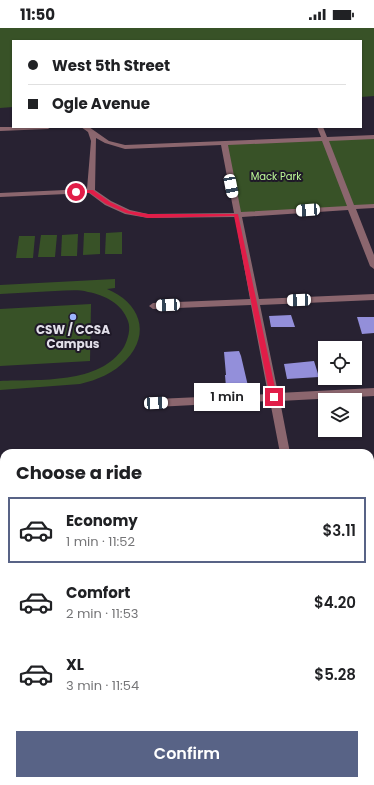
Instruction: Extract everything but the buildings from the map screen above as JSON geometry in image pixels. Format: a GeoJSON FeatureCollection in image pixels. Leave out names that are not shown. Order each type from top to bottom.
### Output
{"type":"FeatureCollection","features":[{"type":"Feature","properties":{"kind":"street"},"geometry":{"type":"LineString","coordinates":[[0,129],[24,128]]}},
{"type":"Feature","properties":{"kind":"street"},"geometry":{"type":"LineString","coordinates":[[86,128],[107,142],[125,147]]}},
{"type":"Feature","properties":{"kind":"street"},"geometry":{"type":"LineString","coordinates":[[320,128],[374,266]]}},
{"type":"Feature","properties":{"kind":"street"},"geometry":{"type":"LineString","coordinates":[[91,131],[99,150],[91,191]]}},
{"type":"Feature","properties":{"kind":"street"},"geometry":{"type":"LineString","coordinates":[[99,150],[125,147],[374,137]]}},
{"type":"Feature","properties":{"kind":"street"},"geometry":{"type":"LineString","coordinates":[[224,143],[284,449]]}},
{"type":"Feature","properties":{"kind":"street"},"geometry":{"type":"LineString","coordinates":[[0,195],[91,191],[108,203],[128,212],[148,216],[237,215],[374,206]]}},
{"type":"Feature","properties":{"kind":"street"},"geometry":{"type":"LineString","coordinates":[[153,306],[374,297]]}},
{"type":"Feature","properties":{"kind":"street"},"geometry":{"type":"LineString","coordinates":[[156,403],[374,392]]}},
{"type":"Feature","properties":{"kind":"green space"},"geometry":{"type":"Polygon","coordinates":[[[0,28],[374,28],[374,96],[362,97],[362,40],[12,40],[12,107],[0,108],[0,28]]]}},
{"type":"Feature","properties":{"kind":"green space","name":"Mack Park"},"geometry":{"type":"Polygon","coordinates":[[[374,137],[374,206],[237,215],[224,143],[374,137]]]}},
{"type":"Feature","properties":{"kind":"green space"},"geometry":{"type":"Polygon","coordinates":[[[122,232],[122,254],[105,254],[106,233],[122,232]]]}},
{"type":"Feature","properties":{"kind":"green space"},"geometry":{"type":"Polygon","coordinates":[[[84,233],[100,233],[100,254],[83,255],[84,233]]]}},
{"type":"Feature","properties":{"kind":"green space"},"geometry":{"type":"Polygon","coordinates":[[[78,234],[77,256],[61,256],[62,235],[78,234]]]}},
{"type":"Feature","properties":{"kind":"green space"},"geometry":{"type":"Polygon","coordinates":[[[41,235],[57,235],[55,257],[38,257],[41,235]]]}},
{"type":"Feature","properties":{"kind":"green space"},"geometry":{"type":"Polygon","coordinates":[[[19,236],[35,236],[33,258],[16,258],[19,236]]]}},
{"type":"Feature","properties":{"kind":"green space"},"geometry":{"type":"Polygon","coordinates":[[[115,279],[115,288],[107,289],[127,302],[134,310],[140,329],[134,350],[121,365],[105,375],[80,384],[0,390],[0,381],[68,378],[85,374],[100,368],[113,359],[124,347],[128,337],[129,327],[125,315],[117,305],[112,301],[94,293],[76,290],[0,294],[0,285],[115,279]]]}},
{"type":"Feature","properties":{"kind":"green space"},"geometry":{"type":"Polygon","coordinates":[[[91,304],[90,361],[0,366],[0,309],[91,304]]]}},
{"type":"Feature","properties":{"kind":"place","name":"CSW / CCSA Campus"},"geometry":{"type":"Point","coordinates":[73,317]}},
{"type":"Feature","properties":{"kind":"route"},"geometry":{"type":"LineString","coordinates":[[76,192],[91,191],[108,203],[128,212],[148,216],[237,215],[274,397]]}}]}
